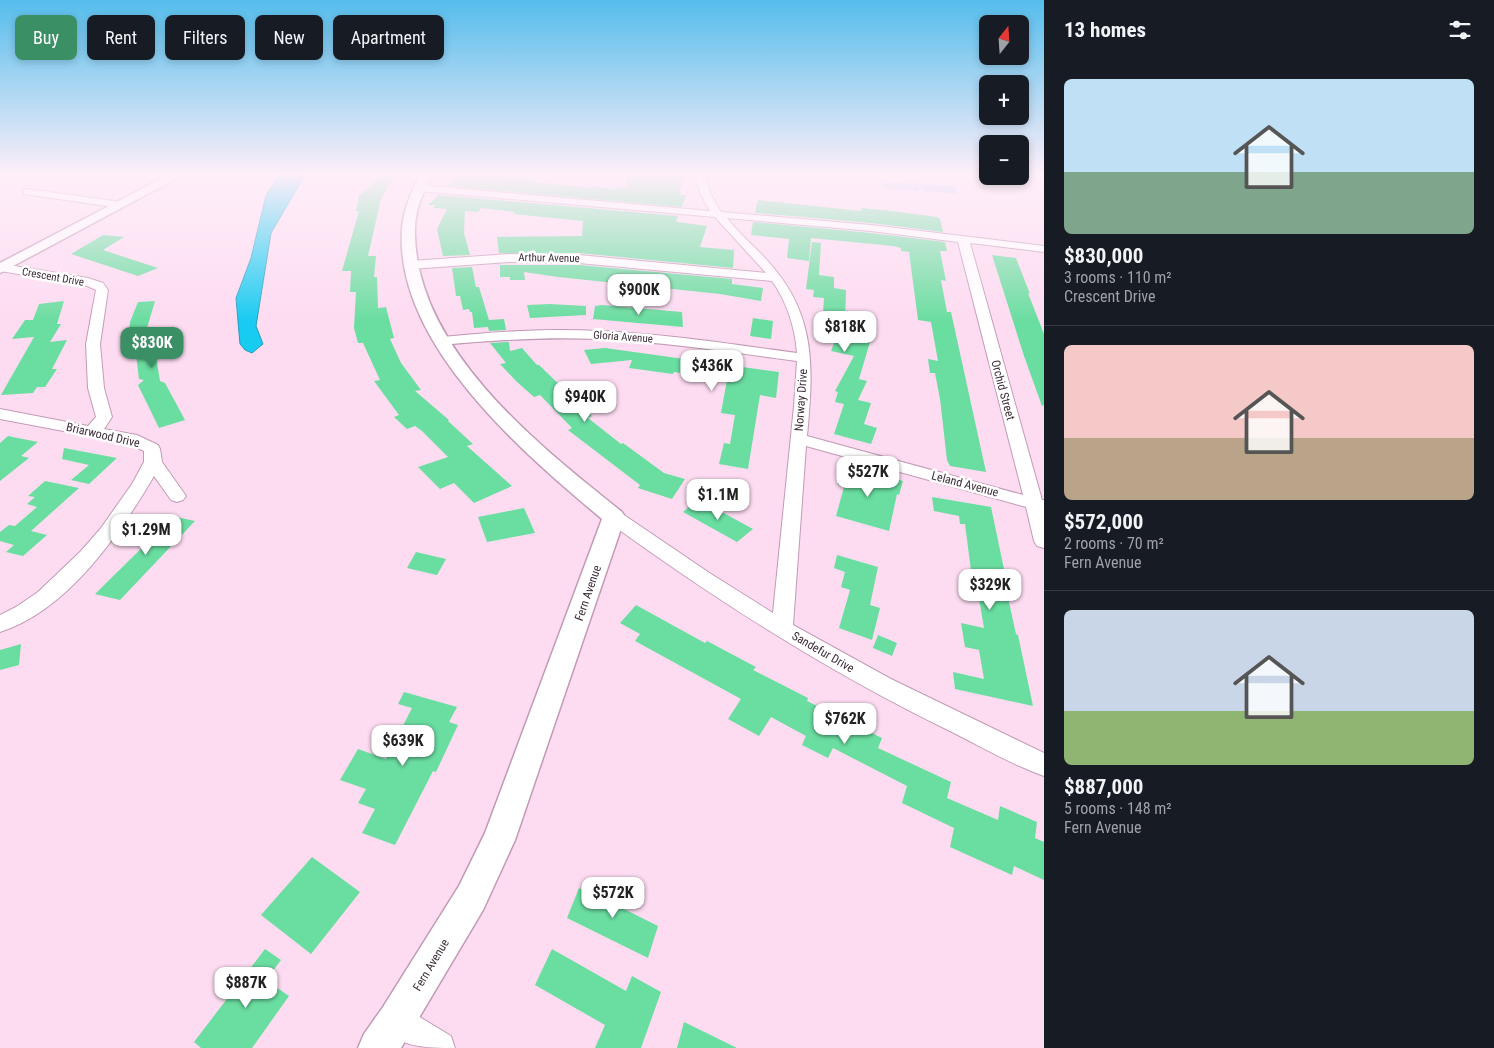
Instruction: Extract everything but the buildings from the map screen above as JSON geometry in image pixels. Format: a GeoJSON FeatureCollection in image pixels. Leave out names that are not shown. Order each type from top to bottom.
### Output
{"type":"FeatureCollection","features":[{"type":"Feature","properties":{"kind":"street"},"geometry":{"type":"LineString","coordinates":[[1,269],[84,224]]}},
{"type":"Feature","properties":{"kind":"street"},"geometry":{"type":"LineString","coordinates":[[409,224],[410,265],[416,287],[427,314],[458,366],[484,398],[523,438],[573,485],[614,518]]}},
{"type":"Feature","properties":{"kind":"street","name":"Norway Drive"},"geometry":{"type":"LineString","coordinates":[[727,224],[766,264],[788,297],[797,318],[804,358],[782,628]]}},
{"type":"Feature","properties":{"kind":"street"},"geometry":{"type":"LineString","coordinates":[[818,224],[962,238],[1044,249]]}},
{"type":"Feature","properties":{"kind":"street","name":"Orchid Street"},"geometry":{"type":"LineString","coordinates":[[962,238],[1039,505],[1044,541]]}},
{"type":"Feature","properties":{"kind":"street","name":"Arthur Avenue"},"geometry":{"type":"LineString","coordinates":[[410,265],[509,258],[579,258],[776,278]]}},
{"type":"Feature","properties":{"kind":"street","name":"Crescent Drive"},"geometry":{"type":"LineString","coordinates":[[1,269],[88,282],[99,286],[102,290],[93,344],[96,388],[104,417],[100,425],[90,432]]}},
{"type":"Feature","properties":{"kind":"street","name":"Gloria Avenue"},"geometry":{"type":"LineString","coordinates":[[442,341],[500,336],[598,335],[804,358]]}},
{"type":"Feature","properties":{"kind":"street","name":"Briarwood Drive"},"geometry":{"type":"LineString","coordinates":[[0,414],[145,444],[152,450],[153,462],[177,496]]}},
{"type":"Feature","properties":{"kind":"street","name":"Leland Avenue"},"geometry":{"type":"LineString","coordinates":[[798,439],[1039,505]]}},
{"type":"Feature","properties":{"kind":"street"},"geometry":{"type":"LineString","coordinates":[[0,624],[27,611],[69,575],[111,527],[136,493],[153,462]]}},
{"type":"Feature","properties":{"kind":"street","name":"Sandefur Drive"},"geometry":{"type":"LineString","coordinates":[[614,518],[668,556],[782,628],[907,699],[1044,765]]}},
{"type":"Feature","properties":{"kind":"street","name":"Fern Avenue"},"geometry":{"type":"LineString","coordinates":[[378,1048],[397,1021],[471,898],[499,840],[614,518]]}},
{"type":"Feature","properties":{"kind":"street"},"geometry":{"type":"LineString","coordinates":[[397,1021],[439,1048]]}},
{"type":"Feature","properties":{"kind":"shaded area"},"geometry":{"type":"Polygon","coordinates":[[[259,224],[276,224],[271,233],[256,326],[263,344],[252,353],[245,350],[240,344],[236,298],[251,258],[259,224]]]}}]}
